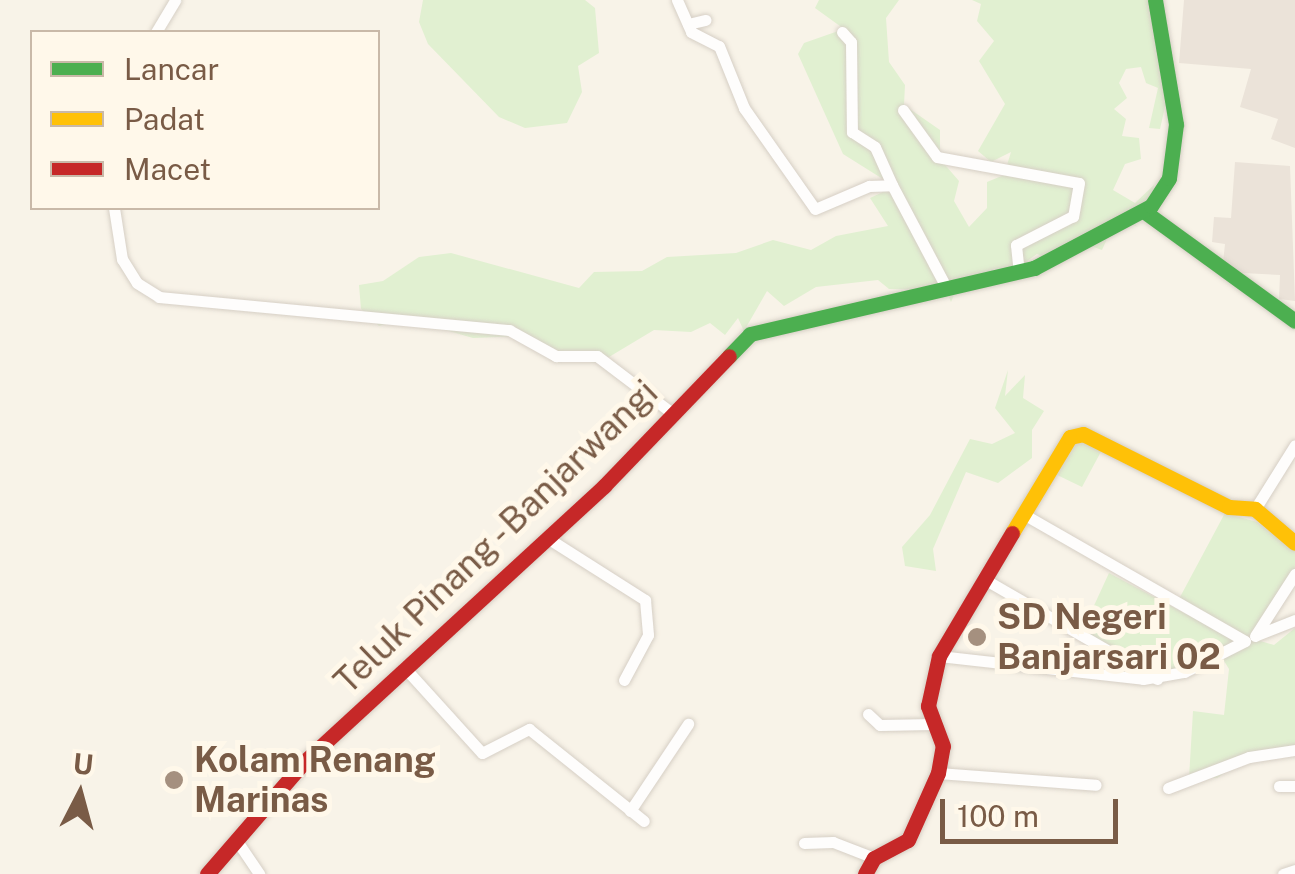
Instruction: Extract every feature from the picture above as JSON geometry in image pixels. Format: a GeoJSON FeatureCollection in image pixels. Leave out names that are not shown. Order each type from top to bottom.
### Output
{"type":"FeatureCollection","features":[{"type":"Feature","properties":{"kind":"main road"},"geometry":{"type":"LineString","coordinates":[[1155,0],[1176,124],[1169,178],[1145,212],[1295,321]]}},
{"type":"Feature","properties":{"kind":"main road","name":"Teluk Pinang - Banjarwangi"},"geometry":{"type":"LineString","coordinates":[[207,874],[304,762],[549,538],[738,343],[768,324],[947,290],[1019,272],[1145,212]]}},
{"type":"Feature","properties":{"kind":"main road"},"geometry":{"type":"LineString","coordinates":[[865,874],[874,858],[908,840],[938,773],[943,746],[928,698],[939,656],[1022,514],[1078,434],[1219,503],[1254,508],[1295,544]]}},
{"type":"Feature","properties":{"kind":"street"},"geometry":{"type":"LineString","coordinates":[[157,30],[175,0]]}},
{"type":"Feature","properties":{"kind":"street"},"geometry":{"type":"LineString","coordinates":[[678,0],[688,24],[719,46],[744,108],[815,209],[869,186],[892,185]]}},
{"type":"Feature","properties":{"kind":"street"},"geometry":{"type":"LineString","coordinates":[[688,24],[706,20]]}},
{"type":"Feature","properties":{"kind":"street"},"geometry":{"type":"LineString","coordinates":[[842,32],[851,42],[852,132],[875,146],[947,290]]}},
{"type":"Feature","properties":{"kind":"street"},"geometry":{"type":"LineString","coordinates":[[903,110],[936,157],[1079,183],[1077,212],[1016,246],[1019,272]]}},
{"type":"Feature","properties":{"kind":"street"},"geometry":{"type":"LineString","coordinates":[[114,210],[122,258],[136,283],[159,297],[510,330],[556,356],[597,356],[672,412]]}},
{"type":"Feature","properties":{"kind":"street"},"geometry":{"type":"LineString","coordinates":[[1254,508],[1295,445]]}},
{"type":"Feature","properties":{"kind":"street"},"geometry":{"type":"LineString","coordinates":[[1022,514],[1250,638]]}},
{"type":"Feature","properties":{"kind":"street"},"geometry":{"type":"LineString","coordinates":[[549,538],[646,600],[648,635],[624,680]]}},
{"type":"Feature","properties":{"kind":"street"},"geometry":{"type":"LineString","coordinates":[[1250,638],[1295,574]]}},
{"type":"Feature","properties":{"kind":"street"},"geometry":{"type":"LineString","coordinates":[[984,579],[1157,678]]}},
{"type":"Feature","properties":{"kind":"street"},"geometry":{"type":"LineString","coordinates":[[939,656],[1157,678],[1295,620]]}},
{"type":"Feature","properties":{"kind":"street"},"geometry":{"type":"LineString","coordinates":[[404,667],[482,753],[530,729],[644,821]]}},
{"type":"Feature","properties":{"kind":"street"},"geometry":{"type":"LineString","coordinates":[[868,714],[880,725],[933,724]]}},
{"type":"Feature","properties":{"kind":"street"},"geometry":{"type":"LineString","coordinates":[[630,811],[688,724]]}},
{"type":"Feature","properties":{"kind":"street"},"geometry":{"type":"LineString","coordinates":[[1168,788],[1248,757],[1295,750]]}},
{"type":"Feature","properties":{"kind":"street"},"geometry":{"type":"LineString","coordinates":[[938,773],[1096,784]]}},
{"type":"Feature","properties":{"kind":"street"},"geometry":{"type":"LineString","coordinates":[[1279,786],[1295,786]]}},
{"type":"Feature","properties":{"kind":"street"},"geometry":{"type":"LineString","coordinates":[[237,841],[260,874]]}},
{"type":"Feature","properties":{"kind":"street"},"geometry":{"type":"LineString","coordinates":[[804,843],[833,842],[874,858]]}},
{"type":"Feature","properties":{"kind":"street"},"geometry":{"type":"LineString","coordinates":[[1283,874],[1295,870]]}},
{"type":"Feature","properties":{"kind":"shaded area"},"geometry":{"type":"Polygon","coordinates":[[[1184,0],[1295,0],[1295,148],[1271,139],[1278,119],[1240,107],[1251,69],[1179,63],[1184,0]]]}},
{"type":"Feature","properties":{"kind":"shaded area"},"geometry":{"type":"Polygon","coordinates":[[[1235,162],[1290,166],[1295,301],[1279,299],[1280,275],[1222,272],[1225,244],[1212,242],[1214,217],[1231,218],[1235,162]]]}},
{"type":"Feature","properties":{"kind":"green space"},"geometry":{"type":"Polygon","coordinates":[[[423,0],[585,0],[595,8],[599,53],[578,66],[582,92],[567,123],[525,128],[499,117],[428,44],[419,22],[423,0]]]}},
{"type":"Feature","properties":{"kind":"green space"},"geometry":{"type":"Polygon","coordinates":[[[819,0],[899,0],[886,18],[889,62],[905,85],[904,105],[940,130],[940,159],[959,181],[954,201],[969,227],[987,208],[987,182],[1004,175],[1011,152],[991,162],[978,151],[1005,104],[979,61],[994,41],[977,21],[981,4],[972,0],[1149,0],[1167,98],[1160,129],[1149,128],[1158,88],[1146,83],[1141,67],[1126,69],[1119,83],[1127,98],[1114,109],[1126,119],[1122,136],[1139,138],[1141,159],[1125,164],[1113,190],[1135,203],[1154,185],[1152,207],[1131,222],[1138,227],[1123,221],[1111,230],[1102,250],[1080,242],[1049,259],[1037,254],[1016,269],[994,269],[986,280],[958,286],[951,302],[946,290],[889,289],[878,280],[816,287],[784,306],[767,291],[744,331],[738,318],[725,335],[710,323],[691,332],[654,330],[599,363],[554,358],[519,336],[473,338],[404,318],[379,326],[361,309],[359,285],[383,281],[419,257],[451,253],[579,288],[594,272],[642,271],[667,257],[736,253],[773,240],[811,250],[836,236],[888,226],[870,198],[885,191],[886,181],[843,154],[798,54],[804,43],[844,29],[815,8],[819,0]]]}},
{"type":"Feature","properties":{"kind":"green space"},"geometry":{"type":"Polygon","coordinates":[[[1008,370],[1005,396],[1025,375],[1023,398],[1044,411],[1032,430],[1032,458],[998,483],[966,472],[933,549],[936,571],[905,566],[902,547],[930,515],[970,439],[992,444],[1015,433],[995,408],[1008,370]]]}},
{"type":"Feature","properties":{"kind":"green space"},"geometry":{"type":"Polygon","coordinates":[[[1077,436],[1104,446],[1082,487],[1053,473],[1077,436]]]}},
{"type":"Feature","properties":{"kind":"green space"},"geometry":{"type":"Polygon","coordinates":[[[1225,513],[1257,522],[1295,551],[1295,571],[1257,640],[1274,645],[1295,628],[1295,747],[1256,752],[1217,778],[1189,778],[1193,711],[1224,715],[1229,669],[1221,656],[1161,681],[1080,636],[1109,573],[1188,615],[1179,599],[1225,513]]]}},
{"type":"Feature","properties":{"kind":"traffic: fast"},"geometry":{"type":"LineString","coordinates":[[729,356],[750,334],[1034,268],[1151,206],[1169,178],[1176,124],[1155,0]]}},
{"type":"Feature","properties":{"kind":"traffic: fast"},"geometry":{"type":"LineString","coordinates":[[1145,212],[1295,321]]}},
{"type":"Feature","properties":{"kind":"traffic: slow"},"geometry":{"type":"LineString","coordinates":[[1012,533],[1070,437],[1083,434],[1229,507],[1255,509],[1295,543]]}},
{"type":"Feature","properties":{"kind":"traffic: jam"},"geometry":{"type":"LineString","coordinates":[[207,874],[304,762],[604,486],[729,356]]}},
{"type":"Feature","properties":{"kind":"traffic: jam"},"geometry":{"type":"LineString","coordinates":[[865,874],[874,858],[908,840],[938,773],[943,746],[928,706],[939,656],[1012,533]]}},
{"type":"Feature","properties":{"kind":"place","name":"SD Negeri Banjarsari 02"},"geometry":{"type":"Point","coordinates":[977,637]}},
{"type":"Feature","properties":{"kind":"place","name":"Kolam Renang Marinas"},"geometry":{"type":"Point","coordinates":[174,780]}}]}
